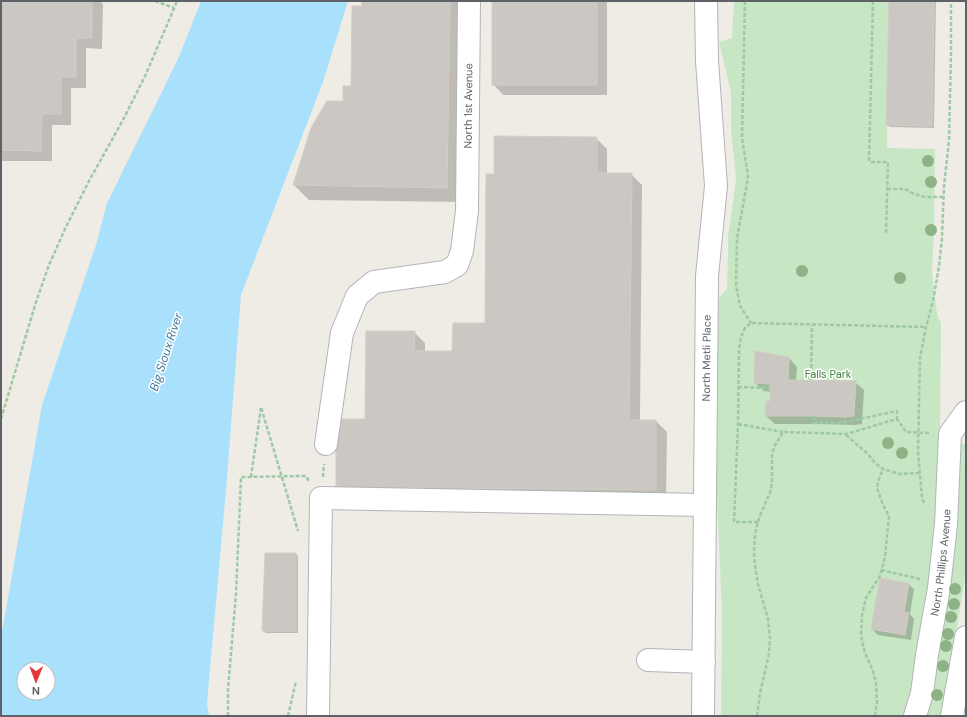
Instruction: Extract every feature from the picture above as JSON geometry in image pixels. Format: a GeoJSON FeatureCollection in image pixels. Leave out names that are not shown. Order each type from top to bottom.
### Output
{"type":"FeatureCollection","features":[{"type":"Feature","properties":{"kind":"street","name":"North 1st Avenue"},"geometry":{"type":"LineString","coordinates":[[326,444],[342,333],[357,296],[374,282],[445,272],[457,265],[462,251],[468,211],[469,1]]}},
{"type":"Feature","properties":{"kind":"street","name":"North Metli Place"},"geometry":{"type":"LineString","coordinates":[[704,716],[707,276],[716,186],[707,61],[706,1]]}},
{"type":"Feature","properties":{"kind":"street","name":"North Phillips Avenue"},"geometry":{"type":"LineString","coordinates":[[915,716],[922,693],[939,588],[946,524],[950,434],[966,412]]}},
{"type":"Feature","properties":{"kind":"street"},"geometry":{"type":"LineString","coordinates":[[318,716],[321,498],[705,506]]}},
{"type":"Feature","properties":{"kind":"street"},"geometry":{"type":"LineString","coordinates":[[952,716],[966,637]]}},
{"type":"Feature","properties":{"kind":"street"},"geometry":{"type":"LineString","coordinates":[[648,660],[704,662]]}},
{"type":"Feature","properties":{"kind":"path"},"geometry":{"type":"LineString","coordinates":[[156,1],[174,8]]}},
{"type":"Feature","properties":{"kind":"path"},"geometry":{"type":"LineString","coordinates":[[1,419],[36,302],[49,265],[89,181],[123,120],[176,1]]}},
{"type":"Feature","properties":{"kind":"path"},"geometry":{"type":"LineString","coordinates":[[745,1],[742,138],[748,176],[737,239],[736,285],[740,306],[751,323]]}},
{"type":"Feature","properties":{"kind":"path"},"geometry":{"type":"LineString","coordinates":[[874,1],[869,161],[888,162],[886,233]]}},
{"type":"Feature","properties":{"kind":"path"},"geometry":{"type":"LineString","coordinates":[[925,505],[922,498],[918,452],[920,358],[940,266],[944,186],[949,140],[951,1]]}},
{"type":"Feature","properties":{"kind":"path"},"geometry":{"type":"LineString","coordinates":[[887,188],[905,189],[914,194],[925,197],[944,198]]}},
{"type":"Feature","properties":{"kind":"path"},"geometry":{"type":"LineString","coordinates":[[758,522],[734,522],[739,350],[741,337],[745,328],[751,323],[926,327]]}},
{"type":"Feature","properties":{"kind":"path"},"geometry":{"type":"LineString","coordinates":[[811,380],[812,325]]}},
{"type":"Feature","properties":{"kind":"path"},"geometry":{"type":"LineString","coordinates":[[738,387],[770,388]]}},
{"type":"Feature","properties":{"kind":"path"},"geometry":{"type":"LineString","coordinates":[[251,477],[261,407],[300,537]]}},
{"type":"Feature","properties":{"kind":"path"},"geometry":{"type":"LineString","coordinates":[[814,416],[814,423],[840,423],[897,412],[897,419],[906,432],[918,433]]}},
{"type":"Feature","properties":{"kind":"path"},"geometry":{"type":"LineString","coordinates":[[738,424],[783,432],[846,434],[897,419]]}},
{"type":"Feature","properties":{"kind":"path"},"geometry":{"type":"LineString","coordinates":[[761,716],[757,714],[769,654],[770,638],[768,619],[758,584],[755,565],[754,540],[758,522],[771,490],[772,454],[774,447],[783,432]]}},
{"type":"Feature","properties":{"kind":"path"},"geometry":{"type":"LineString","coordinates":[[846,434],[875,463],[884,469],[900,474],[920,473]]}},
{"type":"Feature","properties":{"kind":"path"},"geometry":{"type":"LineString","coordinates":[[321,498],[326,444]]}},
{"type":"Feature","properties":{"kind":"path"},"geometry":{"type":"LineString","coordinates":[[875,716],[877,702],[876,684],[873,671],[865,653],[862,636],[862,615],[866,598],[880,576],[885,557],[889,516],[877,488],[878,479],[884,469]]}},
{"type":"Feature","properties":{"kind":"path"},"geometry":{"type":"LineString","coordinates":[[228,716],[228,688],[236,594],[241,477],[306,476],[321,498]]}},
{"type":"Feature","properties":{"kind":"path"},"geometry":{"type":"LineString","coordinates":[[881,570],[920,579]]}},
{"type":"Feature","properties":{"kind":"green space","name":"Falls Park"},"geometry":{"type":"Polygon","coordinates":[[[734,1],[889,1],[887,148],[935,149],[932,272],[937,314],[941,323],[940,440],[935,551],[907,716],[721,716],[722,611],[716,479],[715,390],[719,298],[727,289],[728,237],[736,178],[731,129],[731,92],[719,42],[732,38],[734,1]]]}},
{"type":"Feature","properties":{"kind":"green space"},"geometry":{"type":"Polygon","coordinates":[[[960,444],[966,444],[966,567],[942,716],[927,716],[930,695],[960,444]]]}},
{"type":"Feature","properties":{"kind":"water","name":"Big Sioux River"},"geometry":{"type":"Polygon","coordinates":[[[201,1],[348,1],[323,82],[241,295],[227,478],[207,703],[209,716],[1,716],[1,637],[42,405],[96,245],[107,203],[179,57],[201,1]]]}},
{"type":"Feature","properties":{"kind":"building"},"geometry":{"type":"Polygon","coordinates":[[[1,1],[92,1],[92,38],[76,38],[76,77],[61,77],[61,114],[42,114],[41,151],[1,150],[1,1]]]}},
{"type":"Feature","properties":{"kind":"building"},"geometry":{"type":"Polygon","coordinates":[[[362,1],[450,1],[447,188],[293,185],[311,128],[327,101],[343,101],[343,86],[351,86],[352,6],[362,6],[362,1]]]}},
{"type":"Feature","properties":{"kind":"building"},"geometry":{"type":"Polygon","coordinates":[[[492,1],[597,1],[597,85],[492,85],[492,1]]]}},
{"type":"Feature","properties":{"kind":"building"},"geometry":{"type":"Polygon","coordinates":[[[889,1],[934,1],[932,126],[886,125],[889,1]]]}},
{"type":"Feature","properties":{"kind":"building"},"geometry":{"type":"Polygon","coordinates":[[[494,136],[597,137],[597,173],[632,173],[629,420],[656,420],[656,490],[336,487],[336,419],[365,419],[366,331],[415,331],[414,351],[452,351],[453,323],[485,323],[486,174],[494,174],[494,136]]]}},
{"type":"Feature","properties":{"kind":"building"},"geometry":{"type":"Polygon","coordinates":[[[755,351],[789,357],[788,380],[856,381],[854,416],[765,416],[766,401],[770,401],[770,384],[754,383],[755,351]]]}},
{"type":"Feature","properties":{"kind":"building"},"geometry":{"type":"Polygon","coordinates":[[[265,553],[296,553],[296,631],[262,631],[265,553]]]}},
{"type":"Feature","properties":{"kind":"building"},"geometry":{"type":"Polygon","coordinates":[[[880,578],[909,583],[904,612],[909,613],[905,635],[871,629],[880,578]]]}}]}
